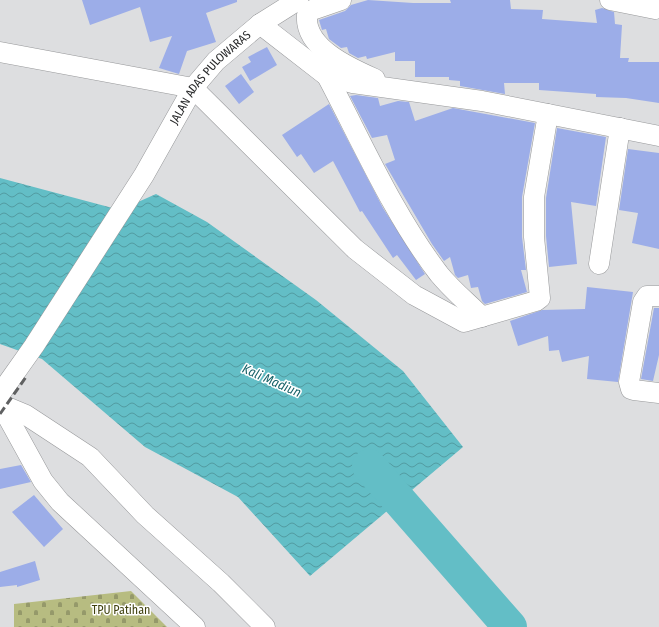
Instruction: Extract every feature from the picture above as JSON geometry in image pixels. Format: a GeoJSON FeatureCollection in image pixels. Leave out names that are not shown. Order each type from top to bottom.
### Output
{"type":"FeatureCollection","features":[{"type":"Feature","properties":{"kind":"street","name":"JALAN ADAS PULOWARAS"},"geometry":{"type":"LineString","coordinates":[[1,401],[99,243],[144,176],[193,88],[216,61],[260,24],[298,0]]}},
{"type":"Feature","properties":{"kind":"street"},"geometry":{"type":"LineString","coordinates":[[341,0],[312,10],[307,15],[306,24],[308,31],[320,46],[344,64],[393,88]]}},
{"type":"Feature","properties":{"kind":"street"},"geometry":{"type":"LineString","coordinates":[[610,0],[657,7]]}},
{"type":"Feature","properties":{"kind":"street"},"geometry":{"type":"LineString","coordinates":[[260,24],[327,76],[353,83],[393,88],[548,114],[659,136]]}},
{"type":"Feature","properties":{"kind":"street"},"geometry":{"type":"LineString","coordinates":[[0,52],[193,88],[361,254],[414,295],[462,321],[482,317],[536,301],[540,298],[534,237],[534,197],[548,114]]}},
{"type":"Feature","properties":{"kind":"street"},"geometry":{"type":"LineString","coordinates":[[327,76],[394,204],[426,255],[440,275],[482,317]]}},
{"type":"Feature","properties":{"kind":"street"},"geometry":{"type":"LineString","coordinates":[[599,264],[620,128]]}},
{"type":"Feature","properties":{"kind":"street"},"geometry":{"type":"LineString","coordinates":[[659,296],[647,296],[643,302],[629,382],[631,389],[659,393]]}},
{"type":"Feature","properties":{"kind":"street"},"geometry":{"type":"LineString","coordinates":[[1,401],[43,481],[60,502],[195,627]]}},
{"type":"Feature","properties":{"kind":"street"},"geometry":{"type":"LineString","coordinates":[[1,401],[26,415],[90,457],[145,515],[221,583],[265,627]]}},
{"type":"Feature","properties":{"kind":"green space","name":"TPU Patihan"},"geometry":{"type":"Polygon","coordinates":[[[131,591],[167,627],[14,627],[14,604],[131,591]]]}},
{"type":"Feature","properties":{"kind":"water"},"geometry":{"type":"Polygon","coordinates":[[[0,178],[120,210],[156,194],[207,222],[316,300],[403,371],[463,447],[310,576],[238,497],[145,447],[42,359],[0,344],[0,178]]]}},
{"type":"Feature","properties":{"kind":"building"},"geometry":{"type":"Polygon","coordinates":[[[82,0],[237,0],[237,2],[206,13],[216,42],[187,51],[179,74],[159,68],[172,36],[150,42],[140,7],[90,25],[82,0]]]}},
{"type":"Feature","properties":{"kind":"building"},"geometry":{"type":"Polygon","coordinates":[[[368,0],[413,3],[451,3],[450,0],[510,0],[511,9],[543,10],[542,19],[597,23],[595,10],[602,8],[614,12],[615,24],[622,25],[620,58],[629,58],[628,62],[659,62],[659,103],[626,98],[596,97],[596,94],[539,90],[539,83],[504,83],[505,94],[460,86],[460,81],[449,80],[449,77],[415,77],[415,61],[395,61],[395,52],[367,59],[366,56],[358,58],[349,53],[347,47],[341,48],[329,39],[326,29],[322,30],[319,20],[345,11],[351,5],[368,0]]]}},
{"type":"Feature","properties":{"kind":"building"},"geometry":{"type":"Polygon","coordinates":[[[267,47],[277,65],[250,81],[242,67],[251,62],[248,57],[267,47]]]}},
{"type":"Feature","properties":{"kind":"building"},"geometry":{"type":"Polygon","coordinates":[[[241,74],[254,92],[239,104],[225,86],[241,74]]]}},
{"type":"Feature","properties":{"kind":"building"},"geometry":{"type":"Polygon","coordinates":[[[356,95],[378,98],[380,106],[398,101],[409,102],[415,121],[453,108],[535,123],[522,197],[522,237],[526,270],[521,270],[527,292],[485,304],[482,301],[478,287],[471,288],[468,275],[458,278],[455,275],[450,257],[444,261],[432,244],[385,164],[395,160],[387,135],[372,138],[350,96],[356,95]]]}},
{"type":"Feature","properties":{"kind":"building"},"geometry":{"type":"Polygon","coordinates":[[[329,104],[383,208],[425,274],[416,280],[397,255],[393,258],[362,211],[360,212],[333,161],[314,173],[301,154],[297,157],[282,135],[329,104]]]}},
{"type":"Feature","properties":{"kind":"building"},"geometry":{"type":"Polygon","coordinates":[[[557,128],[606,137],[596,206],[571,202],[577,264],[549,267],[546,236],[546,198],[557,128]]]}},
{"type":"Feature","properties":{"kind":"building"},"geometry":{"type":"Polygon","coordinates":[[[628,149],[659,153],[659,249],[632,243],[638,213],[619,210],[628,149]]]}},
{"type":"Feature","properties":{"kind":"building"},"geometry":{"type":"Polygon","coordinates":[[[587,287],[633,292],[618,382],[587,379],[589,356],[562,362],[559,350],[549,351],[548,336],[518,346],[510,321],[542,310],[585,309],[587,287]]]}},
{"type":"Feature","properties":{"kind":"building"},"geometry":{"type":"Polygon","coordinates":[[[654,308],[659,308],[659,355],[653,381],[641,379],[654,308]]]}},
{"type":"Feature","properties":{"kind":"building"},"geometry":{"type":"Polygon","coordinates":[[[21,465],[31,482],[0,489],[0,469],[21,465]]]}},
{"type":"Feature","properties":{"kind":"building"},"geometry":{"type":"Polygon","coordinates":[[[34,495],[63,529],[44,547],[12,512],[34,495]]]}},
{"type":"Feature","properties":{"kind":"building"},"geometry":{"type":"Polygon","coordinates":[[[35,561],[40,580],[17,587],[17,585],[0,587],[0,572],[35,561]]]}},
{"type":"Feature","properties":{"kind":"waterway","name":"Kali Madiun"},"geometry":{"type":"LineString","coordinates":[[369,466],[510,627]]}},
{"type":"Feature","properties":{"kind":"railway"},"geometry":{"type":"LineString","coordinates":[[0,414],[26,377]]}}]}
